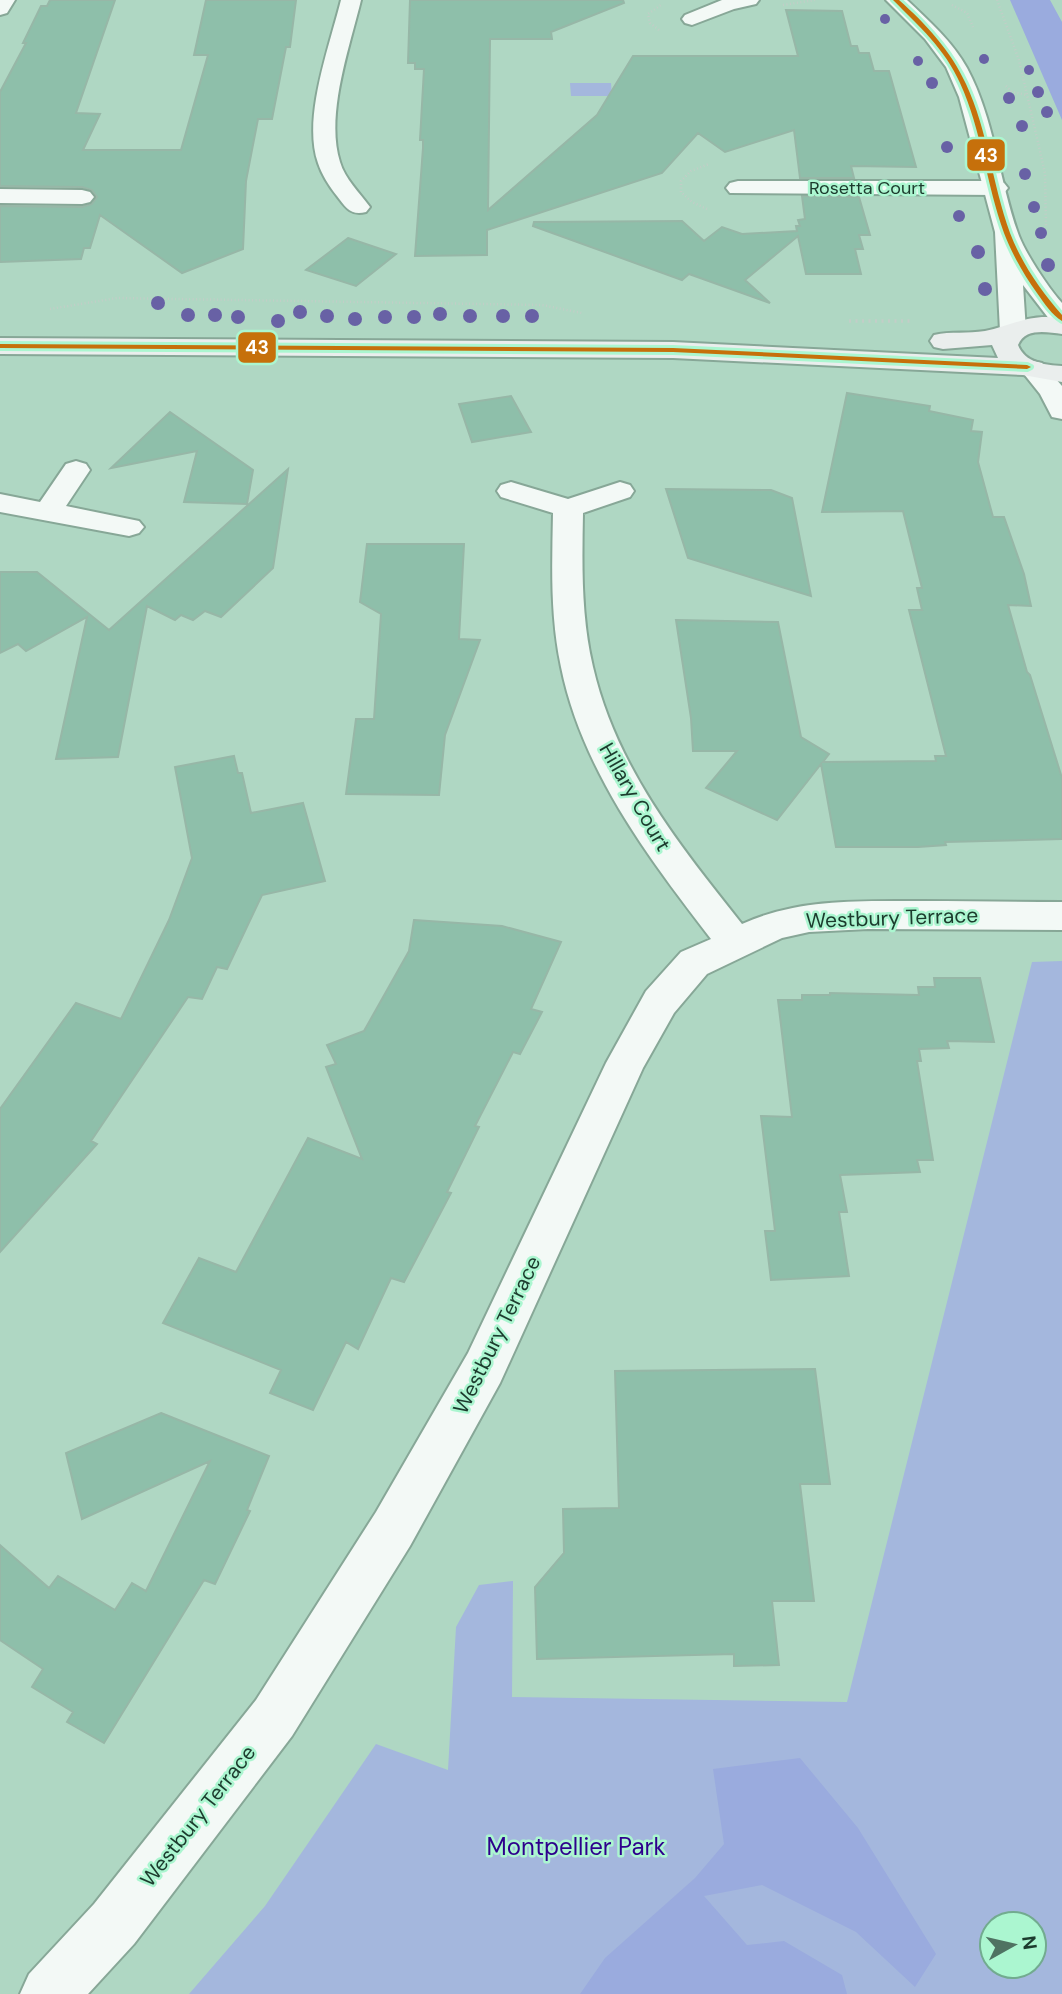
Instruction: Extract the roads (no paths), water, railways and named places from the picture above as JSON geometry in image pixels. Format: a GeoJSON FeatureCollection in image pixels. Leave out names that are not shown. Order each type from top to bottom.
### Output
{"type":"FeatureCollection","features":[{"type":"Feature","properties":{"kind":"main road"},"geometry":{"type":"LineString","coordinates":[[0,346],[673,350],[959,341],[1012,333],[1039,324],[1062,327]]}},
{"type":"Feature","properties":{"kind":"main road"},"geometry":{"type":"LineString","coordinates":[[1012,333],[1006,339],[1007,351],[1030,368]]}},
{"type":"Feature","properties":{"kind":"main road"},"geometry":{"type":"LineString","coordinates":[[673,350],[1030,368],[1062,374]]}},
{"type":"Feature","properties":{"kind":"street"},"geometry":{"type":"LineString","coordinates":[[0,9],[5,0]]}},
{"type":"Feature","properties":{"kind":"street"},"geometry":{"type":"LineString","coordinates":[[351,0],[332,83],[325,146],[333,172],[358,207]]}},
{"type":"Feature","properties":{"kind":"street"},"geometry":{"type":"LineString","coordinates":[[692,19],[729,4],[749,0]]}},
{"type":"Feature","properties":{"kind":"street"},"geometry":{"type":"LineString","coordinates":[[896,0],[932,35],[956,66],[970,97],[1007,232],[1012,333]]}},
{"type":"Feature","properties":{"kind":"street","name":"Rosetta Court"},"geometry":{"type":"LineString","coordinates":[[738,188],[996,188]]}},
{"type":"Feature","properties":{"kind":"street"},"geometry":{"type":"LineString","coordinates":[[0,196],[82,197]]}},
{"type":"Feature","properties":{"kind":"street"},"geometry":{"type":"LineString","coordinates":[[1007,232],[1030,279],[1062,319]]}},
{"type":"Feature","properties":{"kind":"street"},"geometry":{"type":"LineString","coordinates":[[1030,368],[1058,399],[1062,411]]}},
{"type":"Feature","properties":{"kind":"street"},"geometry":{"type":"LineString","coordinates":[[48,512],[76,470]]}},
{"type":"Feature","properties":{"kind":"street"},"geometry":{"type":"LineString","coordinates":[[511,491],[568,508],[620,491]]}},
{"type":"Feature","properties":{"kind":"street"},"geometry":{"type":"LineString","coordinates":[[0,503],[129,527]]}},
{"type":"Feature","properties":{"kind":"street","name":"Hillary Court"},"geometry":{"type":"LineString","coordinates":[[568,508],[566,579],[576,658],[591,715],[619,778],[656,839],[735,942]]}},
{"type":"Feature","properties":{"kind":"street","name":"Westbury Terrace"},"geometry":{"type":"LineString","coordinates":[[49,1994],[114,1924],[274,1718],[393,1529],[484,1368],[626,1063],[660,1002],[694,963],[774,926],[809,918],[868,915],[1062,916]]}},
{"type":"Feature","properties":{"kind":"park label","name":"Montpellier Park"},"geometry":{"type":"Point","coordinates":[576,1846]}}]}
